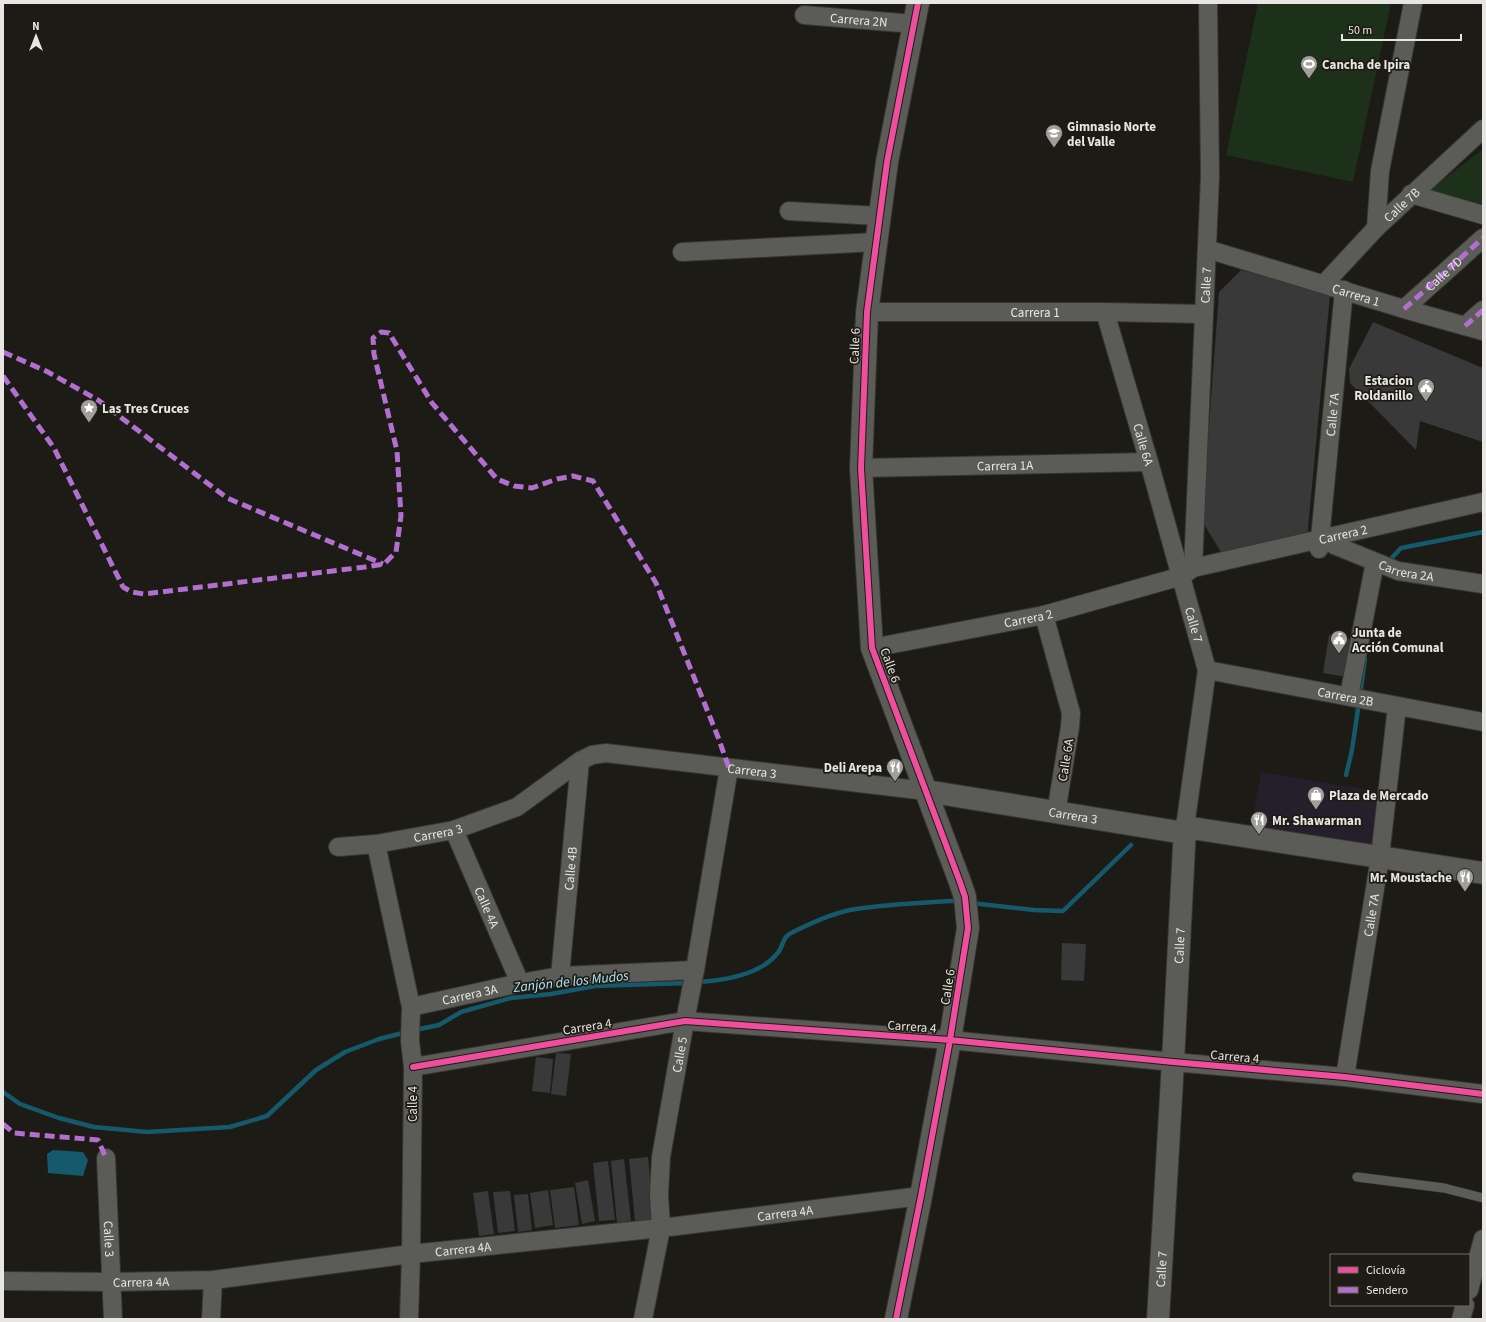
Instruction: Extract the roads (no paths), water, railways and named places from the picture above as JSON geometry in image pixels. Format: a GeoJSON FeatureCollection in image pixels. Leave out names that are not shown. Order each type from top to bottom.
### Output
{"type":"FeatureCollection","features":[{"type":"Feature","properties":{"kind":"street","name":"Calle 7"},"geometry":{"type":"LineString","coordinates":[[1158,1319],[1173,1062],[1184,833],[1207,670],[1187,572],[1210,177],[1208,3]]}},
{"type":"Feature","properties":{"kind":"street"},"geometry":{"type":"LineString","coordinates":[[1376,228],[1380,171],[1413,3]]}},
{"type":"Feature","properties":{"kind":"street","name":"Carrera 2N"},"geometry":{"type":"LineString","coordinates":[[804,15],[916,13]]}},
{"type":"Feature","properties":{"kind":"street","name":"Calle 6"},"geometry":{"type":"LineString","coordinates":[[896,1319],[950,1040],[968,928],[966,905],[926,792],[872,648],[861,468],[867,312],[887,162],[916,13]]}},
{"type":"Feature","properties":{"kind":"street","name":"Calle 7B"},"geometry":{"type":"LineString","coordinates":[[1324,284],[1376,228],[1483,129]]}},
{"type":"Feature","properties":{"kind":"street"},"geometry":{"type":"LineString","coordinates":[[1411,194],[1483,215]]}},
{"type":"Feature","properties":{"kind":"street"},"geometry":{"type":"LineString","coordinates":[[789,211],[879,216]]}},
{"type":"Feature","properties":{"kind":"street","name":"Calle 7D"},"geometry":{"type":"LineString","coordinates":[[1404,309],[1483,238]]}},
{"type":"Feature","properties":{"kind":"street"},"geometry":{"type":"LineString","coordinates":[[682,252],[876,242]]}},
{"type":"Feature","properties":{"kind":"street","name":"Carrera 1"},"geometry":{"type":"LineString","coordinates":[[1207,249],[1404,309],[1483,331]]}},
{"type":"Feature","properties":{"kind":"street","name":"Calle 7A"},"geometry":{"type":"LineString","coordinates":[[1324,545],[1344,290]]}},
{"type":"Feature","properties":{"kind":"street"},"geometry":{"type":"LineString","coordinates":[[1466,326],[1483,310]]}},
{"type":"Feature","properties":{"kind":"street","name":"Carrera 1"},"geometry":{"type":"LineString","coordinates":[[867,312],[1105,312],[1203,314]]}},
{"type":"Feature","properties":{"kind":"street","name":"Calle 6A"},"geometry":{"type":"LineString","coordinates":[[1105,312],[1149,462],[1187,572]]}},
{"type":"Feature","properties":{"kind":"street","name":"Carrera 1A"},"geometry":{"type":"LineString","coordinates":[[861,468],[1149,462]]}},
{"type":"Feature","properties":{"kind":"street","name":"Carrera 2"},"geometry":{"type":"LineString","coordinates":[[872,648],[1044,615],[1187,572],[1194,578],[1483,502]]}},
{"type":"Feature","properties":{"kind":"street","name":"Carrera 2"},"geometry":{"type":"LineString","coordinates":[[1324,545],[1483,511]]}},
{"type":"Feature","properties":{"kind":"street","name":"Carrera 2A"},"geometry":{"type":"LineString","coordinates":[[1324,545],[1398,571],[1483,584]]}},
{"type":"Feature","properties":{"kind":"street"},"geometry":{"type":"LineString","coordinates":[[1352,697],[1378,563]]}},
{"type":"Feature","properties":{"kind":"street","name":"Calle 6A"},"geometry":{"type":"LineString","coordinates":[[1044,615],[1071,713],[1056,813]]}},
{"type":"Feature","properties":{"kind":"street","name":"Carrera 2B"},"geometry":{"type":"LineString","coordinates":[[1207,670],[1483,722]]}},
{"type":"Feature","properties":{"kind":"street","name":"Calle 7A"},"geometry":{"type":"LineString","coordinates":[[1345,1077],[1379,863],[1397,706]]}},
{"type":"Feature","properties":{"kind":"street","name":"Carrera 3"},"geometry":{"type":"LineString","coordinates":[[338,847],[376,844],[454,830],[516,807],[580,760],[592,755],[606,753],[926,792],[1379,863],[1483,885]]}},
{"type":"Feature","properties":{"kind":"street","name":"Calle 4B"},"geometry":{"type":"LineString","coordinates":[[560,976],[580,760]]}},
{"type":"Feature","properties":{"kind":"street","name":"Calle 5"},"geometry":{"type":"LineString","coordinates":[[644,1319],[660,1228],[659,1196],[661,1157],[729,768]]}},
{"type":"Feature","properties":{"kind":"street","name":"Calle 4A"},"geometry":{"type":"LineString","coordinates":[[454,830],[520,983]]}},
{"type":"Feature","properties":{"kind":"street","name":"Calle 4"},"geometry":{"type":"LineString","coordinates":[[376,844],[411,1012],[410,1041],[413,1067],[409,1319]]}},
{"type":"Feature","properties":{"kind":"street","name":"Carrera 3"},"geometry":{"type":"LineString","coordinates":[[1379,863],[1483,873]]}},
{"type":"Feature","properties":{"kind":"street","name":"Carrera 3A"},"geometry":{"type":"LineString","coordinates":[[411,1012],[520,983],[560,976],[693,979]]}},
{"type":"Feature","properties":{"kind":"street","name":"Carrera 4"},"geometry":{"type":"LineString","coordinates":[[413,1067],[685,1021],[950,1040],[1345,1077],[1483,1094]]}},
{"type":"Feature","properties":{"kind":"street","name":"Calle 3"},"geometry":{"type":"LineString","coordinates":[[106,1158],[113,1282],[113,1319]]}},
{"type":"Feature","properties":{"kind":"street","name":"Carrera 4A"},"geometry":{"type":"LineString","coordinates":[[3,1281],[113,1282],[213,1280],[411,1254],[660,1228],[921,1196]]}},
{"type":"Feature","properties":{"kind":"street"},"geometry":{"type":"LineString","coordinates":[[1470,1286],[1483,1239]]}},
{"type":"Feature","properties":{"kind":"street"},"geometry":{"type":"LineString","coordinates":[[211,1319],[213,1280]]}},
{"type":"Feature","properties":{"kind":"street"},"geometry":{"type":"LineString","coordinates":[[1461,1319],[1465,1306]]}},
{"type":"Feature","properties":{"kind":"lane"},"geometry":{"type":"LineString","coordinates":[[1357,1177],[1444,1188],[1483,1198]]}},
{"type":"Feature","properties":{"kind":"water"},"geometry":{"type":"Polygon","coordinates":[[[53,1150],[83,1152],[88,1160],[83,1176],[48,1173],[47,1154],[53,1150]]]}},
{"type":"Feature","properties":{"kind":"waterway","name":"Zanjón de los Mudos"},"geometry":{"type":"LineString","coordinates":[[1388,562],[1401,548],[1483,532]]}},
{"type":"Feature","properties":{"kind":"waterway","name":"Zanjón de los Mudos"},"geometry":{"type":"LineString","coordinates":[[1360,695],[1365,659]]}},
{"type":"Feature","properties":{"kind":"waterway","name":"Zanjón de los Mudos"},"geometry":{"type":"LineString","coordinates":[[1346,775],[1352,750],[1359,702]]}},
{"type":"Feature","properties":{"kind":"waterway","name":"Zanjón de los Mudos"},"geometry":{"type":"LineString","coordinates":[[971,903],[1034,910],[1063,911],[1131,845]]}},
{"type":"Feature","properties":{"kind":"waterway","name":"Zanjón de los Mudos"},"geometry":{"type":"LineString","coordinates":[[697,982],[740,976],[760,968],[769,962],[779,952],[784,940],[789,934],[816,921],[840,912],[879,906],[960,901]]}},
{"type":"Feature","properties":{"kind":"waterway","name":"Zanjón de los Mudos"},"geometry":{"type":"LineString","coordinates":[[415,1030],[439,1025],[461,1012],[511,998],[551,994],[595,986],[688,983]]}},
{"type":"Feature","properties":{"kind":"waterway","name":"Zanjón de los Mudos"},"geometry":{"type":"LineString","coordinates":[[3,1092],[20,1104],[59,1118],[94,1127],[147,1132],[230,1127],[267,1116],[316,1070],[345,1052],[379,1039],[407,1032]]}},
{"type":"Feature","properties":{"kind":"place","name":"Cancha de Ipira"},"geometry":{"type":"Point","coordinates":[1309,79]}},
{"type":"Feature","properties":{"kind":"place","name":"Gimnasio Norte del Valle"},"geometry":{"type":"Point","coordinates":[1054,148]}},
{"type":"Feature","properties":{"kind":"place","name":"Estacion Roldanillo"},"geometry":{"type":"Point","coordinates":[1426,402]}},
{"type":"Feature","properties":{"kind":"place","name":"Las Tres Cruces"},"geometry":{"type":"Point","coordinates":[89,423]}},
{"type":"Feature","properties":{"kind":"place","name":"Junta de Acción Comunal"},"geometry":{"type":"Point","coordinates":[1339,654]}},
{"type":"Feature","properties":{"kind":"place","name":"Deli Arepa"},"geometry":{"type":"Point","coordinates":[895,782]}},
{"type":"Feature","properties":{"kind":"place","name":"Plaza de Mercado"},"geometry":{"type":"Point","coordinates":[1316,810]}},
{"type":"Feature","properties":{"kind":"place","name":"Mr. Shawarman"},"geometry":{"type":"Point","coordinates":[1259,835]}},
{"type":"Feature","properties":{"kind":"place","name":"Mr. Moustache"},"geometry":{"type":"Point","coordinates":[1465,892]}}]}
